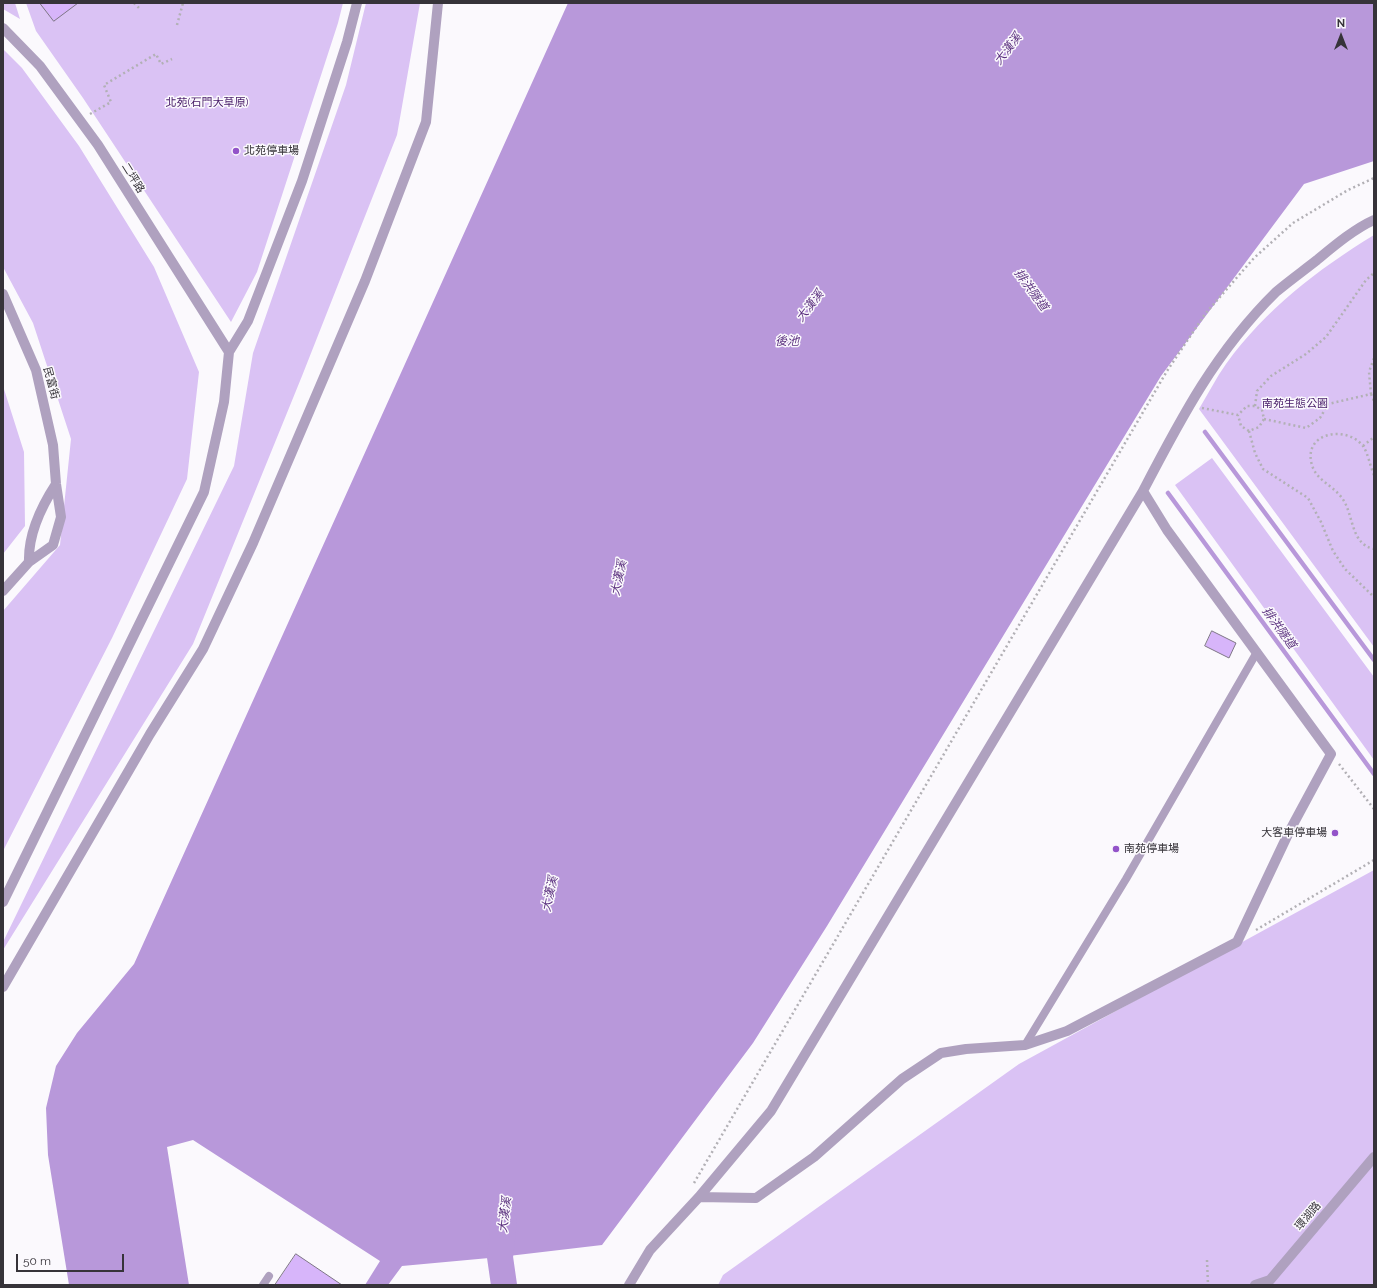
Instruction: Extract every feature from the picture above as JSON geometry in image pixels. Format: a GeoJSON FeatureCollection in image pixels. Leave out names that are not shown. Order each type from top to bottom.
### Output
{"type":"FeatureCollection","features":[{"type":"Feature","properties":{"kind":"street"},"geometry":{"type":"LineString","coordinates":[[3,902],[204,492],[224,402],[229,352],[248,321],[302,181],[347,42],[357,3]]}},
{"type":"Feature","properties":{"kind":"street"},"geometry":{"type":"LineString","coordinates":[[3,987],[150,734],[203,649],[253,543],[365,281],[426,122],[438,3]]}},
{"type":"Feature","properties":{"kind":"street","name":"二坪路"},"geometry":{"type":"LineString","coordinates":[[3,28],[40,66],[98,145],[229,352]]}},
{"type":"Feature","properties":{"kind":"street"},"geometry":{"type":"LineString","coordinates":[[629,1285],[650,1250],[699,1197],[771,1112],[1143,490],[1188,406],[1216,363],[1240,333],[1277,292],[1332,248],[1374,220]]}},
{"type":"Feature","properties":{"kind":"street","name":"民富街"},"geometry":{"type":"LineString","coordinates":[[3,294],[36,370],[53,445],[56,484],[61,517],[53,545],[29,562],[3,591]]}},
{"type":"Feature","properties":{"kind":"street"},"geometry":{"type":"LineString","coordinates":[[29,562],[28,547],[42,505],[56,484]]}},
{"type":"Feature","properties":{"kind":"street"},"geometry":{"type":"LineString","coordinates":[[699,1197],[756,1198],[814,1157],[902,1080],[941,1053],[966,1049],[1025,1045],[1067,1032],[1237,942],[1289,832],[1331,754],[1167,530],[1143,490]]}},
{"type":"Feature","properties":{"kind":"street","name":"環湖路"},"geometry":{"type":"LineString","coordinates":[[1255,1285],[1270,1280],[1374,1157]]}},
{"type":"Feature","properties":{"kind":"lane"},"geometry":{"type":"LineString","coordinates":[[1025,1045],[1126,879],[1257,652]]}},
{"type":"Feature","properties":{"kind":"lane"},"geometry":{"type":"LineString","coordinates":[[263,1285],[269,1276]]}},
{"type":"Feature","properties":{"kind":"path"},"geometry":{"type":"LineString","coordinates":[[134,3],[141,10]]}},
{"type":"Feature","properties":{"kind":"path"},"geometry":{"type":"LineString","coordinates":[[177,25],[183,3]]}},
{"type":"Feature","properties":{"kind":"path"},"geometry":{"type":"LineString","coordinates":[[95,111],[111,102],[104,85],[156,54],[161,64],[172,59]]}},
{"type":"Feature","properties":{"kind":"path"},"geometry":{"type":"LineString","coordinates":[[699,1197],[693,1183],[1171,365],[1205,314],[1254,258],[1293,223],[1348,190],[1374,178]]}},
{"type":"Feature","properties":{"kind":"path"},"geometry":{"type":"LineString","coordinates":[[1255,406],[1257,391],[1270,376],[1306,354],[1326,337],[1366,280],[1374,273]]}},
{"type":"Feature","properties":{"kind":"path"},"geometry":{"type":"LineString","coordinates":[[1374,358],[1369,372],[1371,394],[1374,401]]}},
{"type":"Feature","properties":{"kind":"path"},"geometry":{"type":"LineString","coordinates":[[1264,419],[1306,428],[1320,418],[1328,404],[1371,394]]}},
{"type":"Feature","properties":{"kind":"path"},"geometry":{"type":"LineString","coordinates":[[1188,406],[1238,415]]}},
{"type":"Feature","properties":{"kind":"path"},"geometry":{"type":"LineString","coordinates":[[1238,415],[1246,406],[1255,406],[1262,410],[1264,419],[1258,427],[1249,431]]}},
{"type":"Feature","properties":{"kind":"path"},"geometry":{"type":"LineString","coordinates":[[1238,415],[1241,426],[1249,431],[1255,453],[1263,469],[1308,498],[1337,557],[1345,569],[1374,597]]}},
{"type":"Feature","properties":{"kind":"path"},"geometry":{"type":"LineString","coordinates":[[1374,474],[1363,446],[1348,435],[1332,433],[1319,439],[1313,448],[1311,460],[1314,471],[1326,485],[1342,497],[1358,539],[1367,547],[1374,549]]}},
{"type":"Feature","properties":{"kind":"path"},"geometry":{"type":"LineString","coordinates":[[1363,446],[1374,437]]}},
{"type":"Feature","properties":{"kind":"path"},"geometry":{"type":"LineString","coordinates":[[1331,754],[1374,809]]}},
{"type":"Feature","properties":{"kind":"path"},"geometry":{"type":"LineString","coordinates":[[1237,942],[1374,860]]}},
{"type":"Feature","properties":{"kind":"path"},"geometry":{"type":"LineString","coordinates":[[1207,1260],[1208,1285]]}},
{"type":"Feature","properties":{"kind":"green space"},"geometry":{"type":"Polygon","coordinates":[[[3,3],[15,3],[20,19],[3,9],[3,3]]]}},
{"type":"Feature","properties":{"kind":"green space","name":"北苑(石門大草原)"},"geometry":{"type":"Polygon","coordinates":[[[26,3],[343,3],[338,23],[257,272],[231,322],[83,98],[36,31],[26,3]]]}},
{"type":"Feature","properties":{"kind":"green space"},"geometry":{"type":"Polygon","coordinates":[[[366,3],[420,3],[397,135],[302,376],[193,644],[3,950],[3,942],[234,466],[253,353],[346,85],[366,3]]]}},
{"type":"Feature","properties":{"kind":"green space"},"geometry":{"type":"Polygon","coordinates":[[[3,49],[22,68],[79,146],[154,267],[199,372],[187,479],[112,638],[3,851],[3,611],[60,545],[71,439],[33,323],[3,267],[3,49]]]}},
{"type":"Feature","properties":{"kind":"green space","name":"南苑生態公園"},"geometry":{"type":"Polygon","coordinates":[[[1374,235],[1374,647],[1199,409],[1215,380],[1226,364],[1275,308],[1332,262],[1374,235]]]}},
{"type":"Feature","properties":{"kind":"green space"},"geometry":{"type":"Polygon","coordinates":[[[3,386],[24,452],[25,526],[3,554],[3,386]]]}},
{"type":"Feature","properties":{"kind":"green space"},"geometry":{"type":"Polygon","coordinates":[[[1212,458],[1374,677],[1374,760],[1175,485],[1212,458]]]}},
{"type":"Feature","properties":{"kind":"green space"},"geometry":{"type":"Polygon","coordinates":[[[1374,870],[1374,1285],[718,1285],[723,1275],[1019,1064],[1374,870]]]}},
{"type":"Feature","properties":{"kind":"water","name":"後池"},"geometry":{"type":"Polygon","coordinates":[[[568,3],[1374,3],[1374,161],[1304,184],[1161,376],[827,926],[753,1043],[602,1245],[500,1257],[402,1266],[388,1285],[365,1285],[380,1261],[193,1140],[167,1147],[189,1285],[69,1285],[48,1155],[46,1108],[56,1066],[77,1033],[134,964],[568,3]]]}},
{"type":"Feature","properties":{"kind":"building"},"geometry":{"type":"Polygon","coordinates":[[[40,3],[78,3],[54,21],[40,3]]]}},
{"type":"Feature","properties":{"kind":"building"},"geometry":{"type":"Polygon","coordinates":[[[1212,631],[1236,643],[1229,658],[1205,646],[1212,631]]]}},
{"type":"Feature","properties":{"kind":"building"},"geometry":{"type":"Polygon","coordinates":[[[296,1254],[342,1285],[275,1285],[296,1254]]]}},
{"type":"Feature","properties":{"kind":"waterway","name":"排洪隧道"},"geometry":{"type":"LineString","coordinates":[[1205,432],[1374,660]]}},
{"type":"Feature","properties":{"kind":"waterway","name":"排洪隧道"},"geometry":{"type":"LineString","coordinates":[[1168,493],[1374,774]]}},
{"type":"Feature","properties":{"kind":"waterway","name":"大漢溪"},"geometry":{"type":"LineString","coordinates":[[504,1221],[500,1257],[504,1285]]}},
{"type":"Feature","properties":{"kind":"place","name":"北苑停車場"},"geometry":{"type":"Point","coordinates":[236,151]}},
{"type":"Feature","properties":{"kind":"place","name":"大客車停車場"},"geometry":{"type":"Point","coordinates":[1335,833]}},
{"type":"Feature","properties":{"kind":"place","name":"南苑停車場"},"geometry":{"type":"Point","coordinates":[1116,849]}}]}
